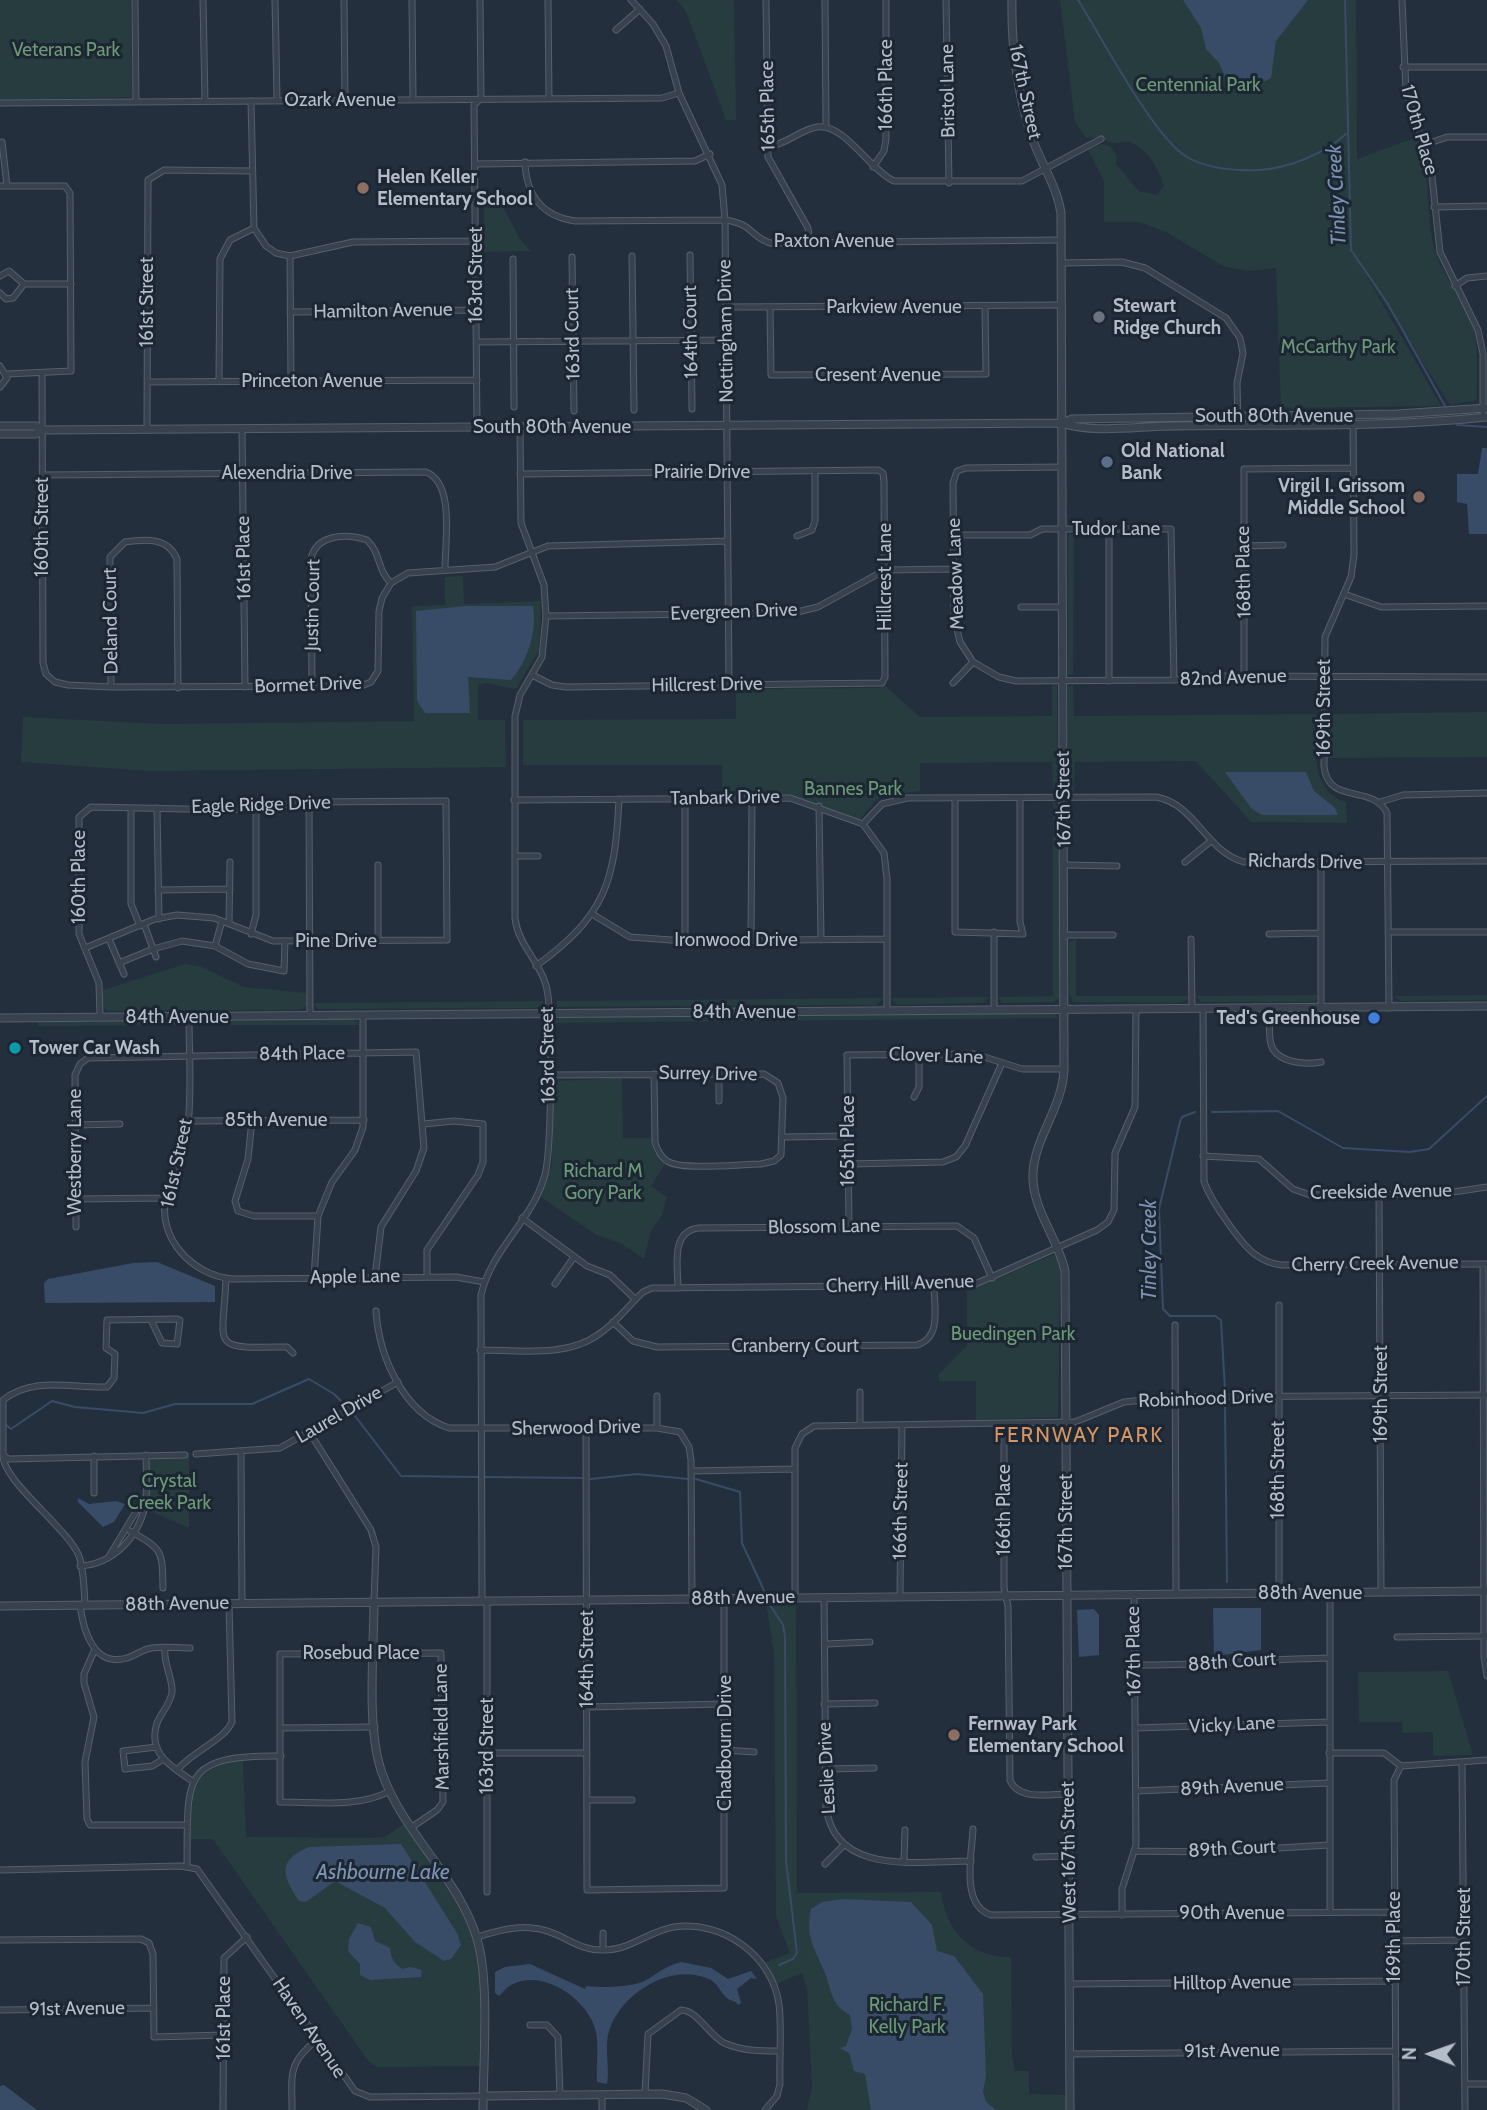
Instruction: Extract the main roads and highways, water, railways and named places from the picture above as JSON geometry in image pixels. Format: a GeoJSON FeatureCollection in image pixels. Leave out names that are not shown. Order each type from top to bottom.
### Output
{"type":"FeatureCollection","features":[{"type":"Feature","properties":{"kind":"water"},"geometry":{"type":"Polygon","coordinates":[[[1183,0],[1308,0],[1276,41],[1271,78],[1250,89],[1231,84],[1225,77],[1219,63],[1206,49],[1201,28],[1183,0]]]}},
{"type":"Feature","properties":{"kind":"water"},"geometry":{"type":"Polygon","coordinates":[[[1482,448],[1487,448],[1487,534],[1469,534],[1467,504],[1457,502],[1457,474],[1478,474],[1482,448]]]}},
{"type":"Feature","properties":{"kind":"water"},"geometry":{"type":"Polygon","coordinates":[[[466,606],[533,606],[534,625],[526,655],[511,680],[468,677],[470,713],[425,713],[417,701],[416,611],[466,606]]]}},
{"type":"Feature","properties":{"kind":"water"},"geometry":{"type":"Polygon","coordinates":[[[1225,772],[1306,772],[1314,791],[1335,808],[1338,815],[1262,815],[1251,808],[1225,772]]]}},
{"type":"Feature","properties":{"kind":"water"},"geometry":{"type":"Polygon","coordinates":[[[157,1262],[215,1286],[215,1302],[45,1303],[44,1283],[48,1279],[133,1263],[157,1262]]]}},
{"type":"Feature","properties":{"kind":"water"},"geometry":{"type":"Polygon","coordinates":[[[78,1498],[89,1504],[116,1501],[125,1504],[114,1522],[103,1527],[78,1502],[78,1498]]]}},
{"type":"Feature","properties":{"kind":"water"},"geometry":{"type":"Polygon","coordinates":[[[1213,1608],[1261,1608],[1261,1650],[1214,1656],[1213,1608]]]}},
{"type":"Feature","properties":{"kind":"water"},"geometry":{"type":"Polygon","coordinates":[[[1094,1609],[1099,1615],[1099,1655],[1079,1657],[1077,1610],[1094,1609]]]}},
{"type":"Feature","properties":{"kind":"water","name":"Ashbourne Lake"},"geometry":{"type":"Polygon","coordinates":[[[401,1844],[457,1933],[461,1945],[451,1959],[444,1961],[415,1942],[385,1908],[335,1881],[306,1902],[299,1901],[286,1876],[287,1863],[309,1847],[401,1844]]]}},
{"type":"Feature","properties":{"kind":"water"},"geometry":{"type":"Polygon","coordinates":[[[843,1899],[911,1902],[932,1925],[937,1951],[954,1956],[983,1994],[986,2076],[983,2092],[986,2102],[996,2110],[871,2110],[865,2074],[854,2071],[849,2053],[840,2048],[846,2046],[852,2029],[850,2015],[839,2007],[833,1997],[810,1935],[811,1909],[822,1902],[843,1899]]]}},
{"type":"Feature","properties":{"kind":"water"},"geometry":{"type":"Polygon","coordinates":[[[358,1923],[371,1927],[375,1941],[390,1948],[392,1958],[399,1967],[422,1970],[421,1977],[370,1980],[360,1975],[360,1964],[348,1951],[349,1939],[358,1923]]]}},
{"type":"Feature","properties":{"kind":"water"},"geometry":{"type":"Polygon","coordinates":[[[681,1962],[711,1968],[728,1979],[751,1971],[757,1979],[751,1978],[737,1989],[741,2003],[738,2005],[727,1998],[712,1980],[694,1975],[664,1978],[636,1993],[624,2004],[609,2031],[607,2084],[597,2082],[596,2032],[585,2009],[575,1999],[563,1990],[537,1980],[511,1985],[499,1996],[495,1993],[495,1972],[505,1967],[530,1964],[585,1989],[586,1986],[615,1987],[636,1984],[681,1962]]]}},
{"type":"Feature","properties":{"kind":"water"},"geometry":{"type":"Polygon","coordinates":[[[4,2085],[37,2110],[0,2110],[0,2086],[4,2085]]]}},
{"type":"Feature","properties":{"kind":"waterway"},"geometry":{"type":"LineString","coordinates":[[1078,0],[1159,130],[1187,157],[1222,168],[1271,169],[1306,159],[1346,134]]}},
{"type":"Feature","properties":{"kind":"waterway","name":"Tinley Creek"},"geometry":{"type":"LineString","coordinates":[[1345,0],[1351,250],[1388,304],[1445,406]]}},
{"type":"Feature","properties":{"kind":"waterway","name":"Tinley Creek"},"geometry":{"type":"LineString","coordinates":[[1457,425],[1487,427]]}},
{"type":"Feature","properties":{"kind":"waterway","name":"Tinley Creek"},"geometry":{"type":"LineString","coordinates":[[1212,1112],[1278,1111],[1343,1148],[1410,1152],[1429,1149],[1487,1096]]}},
{"type":"Feature","properties":{"kind":"waterway","name":"Tinley Creek"},"geometry":{"type":"LineString","coordinates":[[1195,1112],[1182,1117],[1180,1122],[1159,1209],[1163,1309],[1170,1316],[1215,1316],[1221,1320],[1225,1390]]}},
{"type":"Feature","properties":{"kind":"waterway"},"geometry":{"type":"LineString","coordinates":[[6,1425],[11,1429],[52,1401],[75,1407],[143,1413],[175,1404],[252,1404],[309,1379],[334,1394],[346,1406]]}},
{"type":"Feature","properties":{"kind":"waterway","name":"Tinley Creek"},"geometry":{"type":"LineString","coordinates":[[1225,1405],[1227,1582]]}},
{"type":"Feature","properties":{"kind":"waterway"},"geometry":{"type":"LineString","coordinates":[[352,1412],[401,1476],[478,1477]]}},
{"type":"Feature","properties":{"kind":"waterway"},"geometry":{"type":"LineString","coordinates":[[591,1479],[637,1474],[688,1479]]}},
{"type":"Feature","properties":{"kind":"waterway"},"geometry":{"type":"LineString","coordinates":[[485,1477],[582,1478]]}},
{"type":"Feature","properties":{"kind":"waterway"},"geometry":{"type":"LineString","coordinates":[[696,1479],[740,1492],[742,1543],[767,1597]]}},
{"type":"Feature","properties":{"kind":"waterway"},"geometry":{"type":"LineString","coordinates":[[768,1602],[783,1625],[785,1637],[786,1861],[797,1953],[793,1959],[779,1965]]}},
{"type":"Feature","properties":{"kind":"place","name":"Helen Keller Elementary School"},"geometry":{"type":"Point","coordinates":[363,188]}},
{"type":"Feature","properties":{"kind":"place","name":"Stewart Ridge Church"},"geometry":{"type":"Point","coordinates":[1099,317]}},
{"type":"Feature","properties":{"kind":"place","name":"Old National Bank"},"geometry":{"type":"Point","coordinates":[1107,462]}},
{"type":"Feature","properties":{"kind":"place","name":"Virgil I. Grissom Middle School"},"geometry":{"type":"Point","coordinates":[1419,497]}},
{"type":"Feature","properties":{"kind":"place","name":"Ted's Greenhouse"},"geometry":{"type":"Point","coordinates":[1374,1018]}},
{"type":"Feature","properties":{"kind":"place","name":"Tower Car Wash"},"geometry":{"type":"Point","coordinates":[15,1048]}},
{"type":"Feature","properties":{"kind":"place","name":"Fernway Park Elementary School"},"geometry":{"type":"Point","coordinates":[954,1735]}},
{"type":"Feature","properties":{"kind":"district","name":"FERNWAY PARK"},"geometry":{"type":"Point","coordinates":[1079,1436]}},
{"type":"Feature","properties":{"kind":"park label","name":"Veterans Park"},"geometry":{"type":"Point","coordinates":[66,50]}},
{"type":"Feature","properties":{"kind":"park label","name":"Centennial Park"},"geometry":{"type":"Point","coordinates":[1198,85]}},
{"type":"Feature","properties":{"kind":"park label","name":"McCarthy Park"},"geometry":{"type":"Point","coordinates":[1338,347]}},
{"type":"Feature","properties":{"kind":"park label","name":"Bannes Park"},"geometry":{"type":"Point","coordinates":[853,789]}},
{"type":"Feature","properties":{"kind":"park label","name":"Richard M Gory Park"},"geometry":{"type":"Point","coordinates":[603,1182]}},
{"type":"Feature","properties":{"kind":"park label","name":"Buedingen Park"},"geometry":{"type":"Point","coordinates":[1013,1334]}},
{"type":"Feature","properties":{"kind":"park label","name":"Crystal Creek Park"},"geometry":{"type":"Point","coordinates":[169,1492]}},
{"type":"Feature","properties":{"kind":"park label","name":"Richard F. Kelly Park"},"geometry":{"type":"Point","coordinates":[907,2016]}}]}
